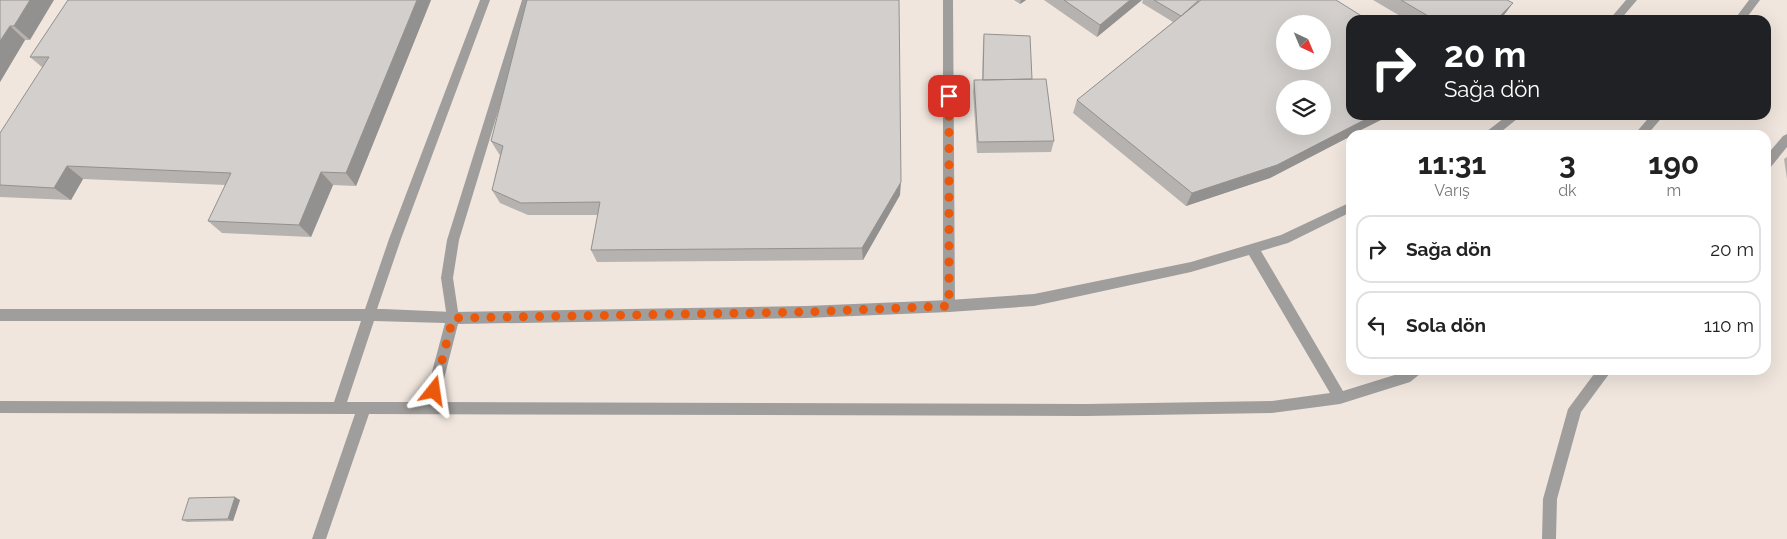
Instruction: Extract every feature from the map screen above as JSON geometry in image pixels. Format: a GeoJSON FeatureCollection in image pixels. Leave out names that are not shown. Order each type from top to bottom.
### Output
{"type":"FeatureCollection","features":[{"type":"Feature","properties":{"kind":"street"},"geometry":{"type":"LineString","coordinates":[[338,409],[395,239],[485,0]]}},
{"type":"Feature","properties":{"kind":"street"},"geometry":{"type":"LineString","coordinates":[[429,410],[453,318],[447,278],[453,240],[527,0]]}},
{"type":"Feature","properties":{"kind":"street"},"geometry":{"type":"LineString","coordinates":[[948,0],[949,306]]}},
{"type":"Feature","properties":{"kind":"street"},"geometry":{"type":"LineString","coordinates":[[1618,15],[1632,0]]}},
{"type":"Feature","properties":{"kind":"street"},"geometry":{"type":"LineString","coordinates":[[1743,15],[1755,0]]}},
{"type":"Feature","properties":{"kind":"street"},"geometry":{"type":"LineString","coordinates":[[1495,130],[1509,120]]}},
{"type":"Feature","properties":{"kind":"street"},"geometry":{"type":"LineString","coordinates":[[1644,130],[1654,120]]}},
{"type":"Feature","properties":{"kind":"street"},"geometry":{"type":"LineString","coordinates":[[1771,159],[1787,139]]}},
{"type":"Feature","properties":{"kind":"street"},"geometry":{"type":"LineString","coordinates":[[0,315],[369,315],[453,318],[796,312],[949,306],[1034,300],[1191,267],[1284,239],[1346,209]]}},
{"type":"Feature","properties":{"kind":"street"},"geometry":{"type":"LineString","coordinates":[[1252,248],[1340,398]]}},
{"type":"Feature","properties":{"kind":"street"},"geometry":{"type":"LineString","coordinates":[[0,407],[429,410],[1115,410],[1272,407],[1340,398],[1404,378],[1408,375]]}},
{"type":"Feature","properties":{"kind":"street"},"geometry":{"type":"LineString","coordinates":[[1549,539],[1550,499],[1575,409],[1601,375]]}},
{"type":"Feature","properties":{"kind":"street"},"geometry":{"type":"LineString","coordinates":[[319,539],[364,409]]}},
{"type":"Feature","properties":{"kind":"shaded area"},"geometry":{"type":"Polygon","coordinates":[[[0,0],[1787,0],[1787,539],[0,539],[0,0]]]}},
{"type":"Feature","properties":{"kind":"building"},"geometry":{"type":"Polygon","coordinates":[[[0,0],[30,0],[14,26],[10,26],[0,41],[0,0]]]}},
{"type":"Feature","properties":{"kind":"building"},"geometry":{"type":"Polygon","coordinates":[[[68,0],[417,0],[346,173],[321,172],[299,225],[208,221],[231,173],[67,166],[54,188],[0,185],[0,133],[49,57],[30,57],[68,0]]]}},
{"type":"Feature","properties":{"kind":"building"},"geometry":{"type":"Polygon","coordinates":[[[527,0],[899,0],[901,182],[862,248],[591,250],[600,202],[521,203],[492,190],[503,146],[491,141],[527,0]]]}},
{"type":"Feature","properties":{"kind":"building"},"geometry":{"type":"Polygon","coordinates":[[[1064,0],[1130,0],[1100,25],[1064,0]]]}},
{"type":"Feature","properties":{"kind":"building"},"geometry":{"type":"Polygon","coordinates":[[[1154,0],[1199,0],[1181,16],[1154,0]]]}},
{"type":"Feature","properties":{"kind":"building"},"geometry":{"type":"Polygon","coordinates":[[[1201,0],[1336,0],[1360,15],[1346,15],[1346,120],[1364,120],[1277,165],[1192,193],[1077,100],[1201,0]]]}},
{"type":"Feature","properties":{"kind":"building"},"geometry":{"type":"Polygon","coordinates":[[[1401,0],[1507,0],[1513,3],[1501,15],[1426,15],[1401,0]]]}},
{"type":"Feature","properties":{"kind":"building"},"geometry":{"type":"Polygon","coordinates":[[[984,34],[1030,36],[1032,79],[983,80],[984,34]]]}},
{"type":"Feature","properties":{"kind":"building"},"geometry":{"type":"Polygon","coordinates":[[[1046,79],[1054,141],[978,142],[974,80],[1046,79]]]}},
{"type":"Feature","properties":{"kind":"building"},"geometry":{"type":"Polygon","coordinates":[[[235,497],[228,519],[182,520],[189,498],[235,497]]]}},
{"type":"Feature","properties":{"kind":"route"},"geometry":{"type":"LineString","coordinates":[[434,391],[453,318],[806,312],[949,306],[949,96]]}}]}
